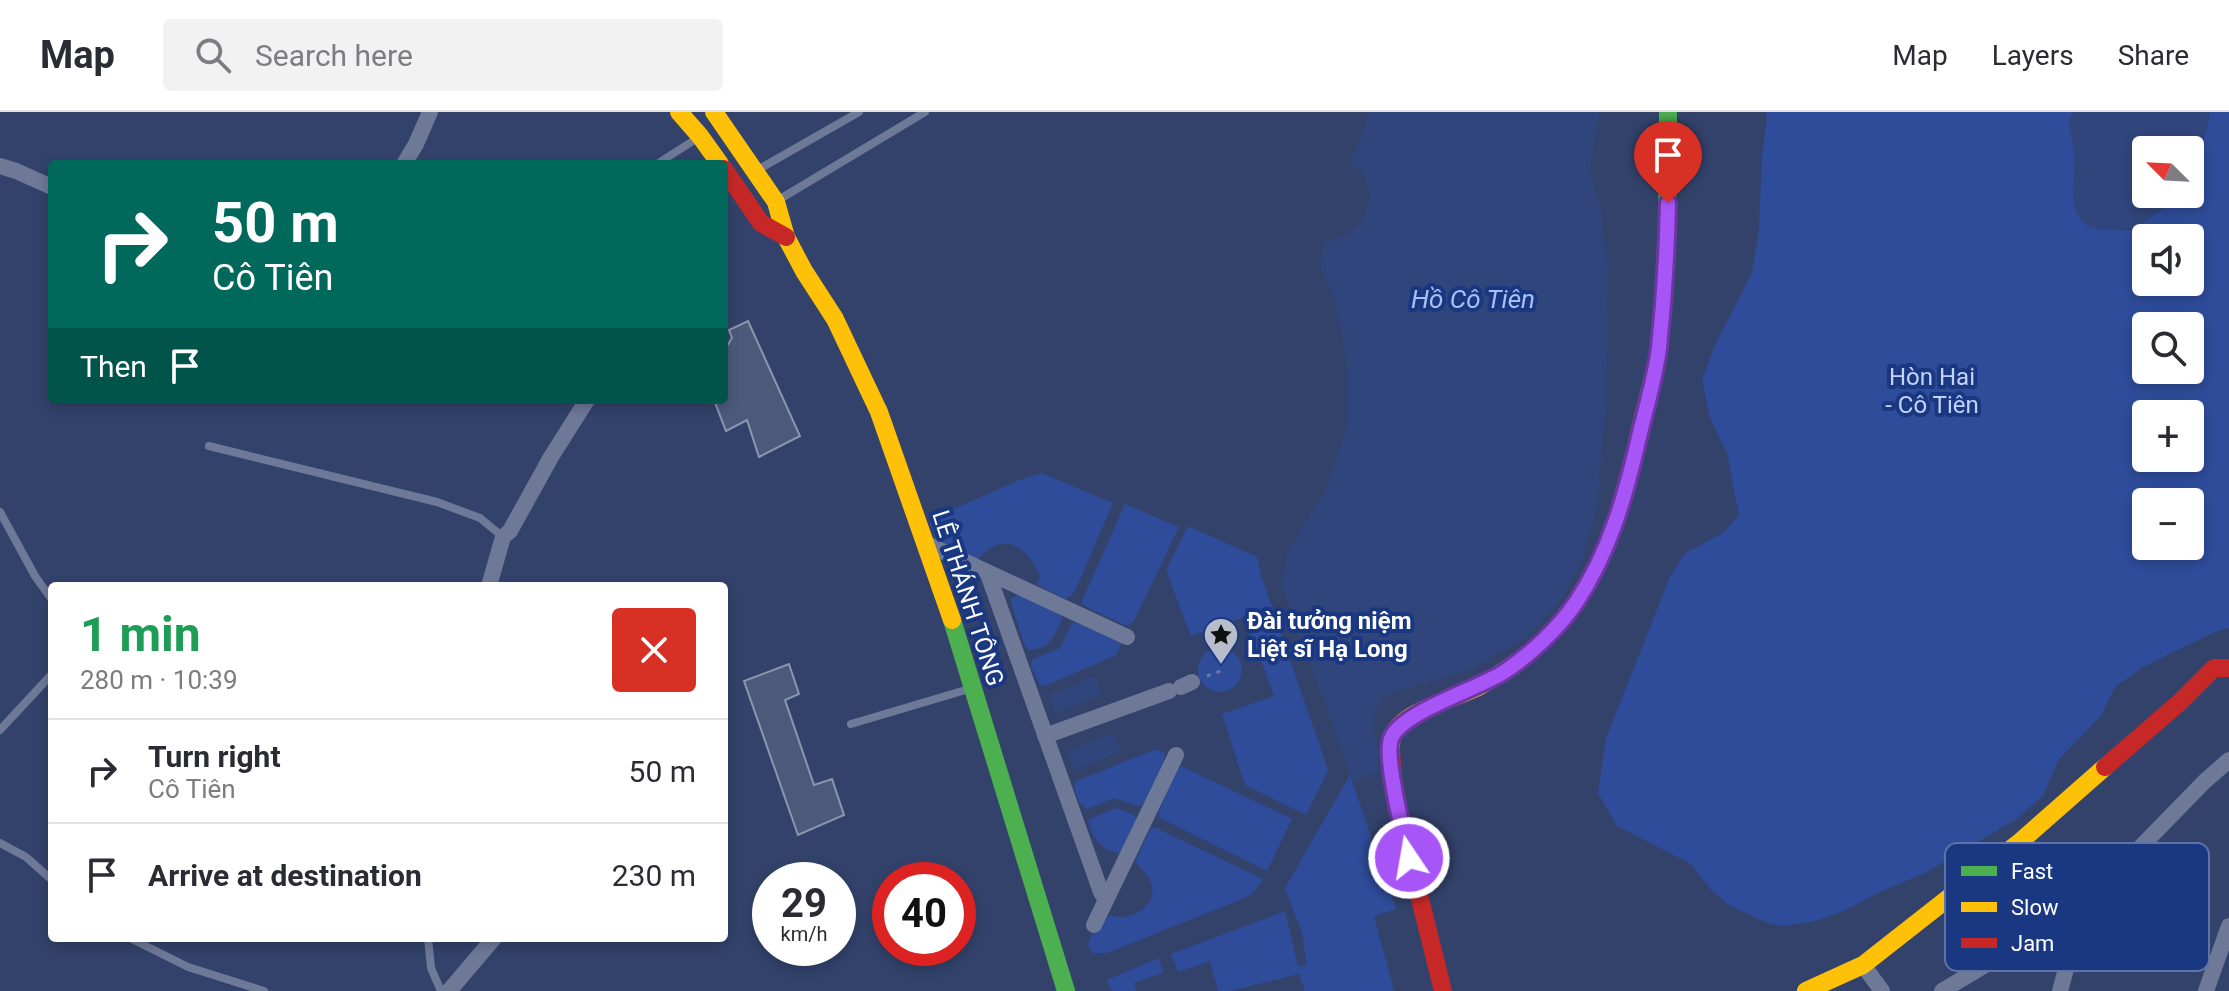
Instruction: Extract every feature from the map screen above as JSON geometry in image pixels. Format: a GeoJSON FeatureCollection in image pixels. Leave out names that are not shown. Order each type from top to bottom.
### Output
{"type":"FeatureCollection","features":[{"type":"Feature","properties":{"kind":"street"},"geometry":{"type":"LineString","coordinates":[[406,160],[430,112]]}},
{"type":"Feature","properties":{"kind":"street"},"geometry":{"type":"LineString","coordinates":[[679,112],[717,160]]}},
{"type":"Feature","properties":{"kind":"street","name":"LÊ THÁNH TÔNG"},"geometry":{"type":"LineString","coordinates":[[714,112],[776,202],[786,237],[835,319],[879,412],[954,625],[1066,991]]}},
{"type":"Feature","properties":{"kind":"street"},"geometry":{"type":"LineString","coordinates":[[1443,991],[1402,830],[1390,741],[1397,728],[1417,714],[1504,672],[1541,643],[1576,602],[1613,531],[1634,460],[1659,351],[1667,231],[1668,112]]}},
{"type":"Feature","properties":{"kind":"street"},"geometry":{"type":"LineString","coordinates":[[0,166],[48,185]]}},
{"type":"Feature","properties":{"kind":"street","name":"LÊ THÁNH TÔNG"},"geometry":{"type":"LineString","coordinates":[[728,175],[761,223],[786,237]]}},
{"type":"Feature","properties":{"kind":"street"},"geometry":{"type":"LineString","coordinates":[[490,582],[503,537],[510,531],[584,404]]}},
{"type":"Feature","properties":{"kind":"street"},"geometry":{"type":"LineString","coordinates":[[925,543],[1127,637]]}},
{"type":"Feature","properties":{"kind":"street"},"geometry":{"type":"LineString","coordinates":[[988,574],[1106,900]]}},
{"type":"Feature","properties":{"kind":"street"},"geometry":{"type":"LineString","coordinates":[[2018,843],[2180,702],[2214,668],[2229,668]]}},
{"type":"Feature","properties":{"kind":"street"},"geometry":{"type":"LineString","coordinates":[[1045,736],[1180,687]]}},
{"type":"Feature","properties":{"kind":"street"},"geometry":{"type":"LineString","coordinates":[[1094,925],[1176,755]]}},
{"type":"Feature","properties":{"kind":"street"},"geometry":{"type":"LineString","coordinates":[[2144,843],[2229,760]]}},
{"type":"Feature","properties":{"kind":"street"},"geometry":{"type":"LineString","coordinates":[[1806,991],[1863,965],[1945,901]]}},
{"type":"Feature","properties":{"kind":"street"},"geometry":{"type":"LineString","coordinates":[[2206,991],[2229,926]]}},
{"type":"Feature","properties":{"kind":"street"},"geometry":{"type":"LineString","coordinates":[[449,991],[491,942]]}},
{"type":"Feature","properties":{"kind":"street"},"geometry":{"type":"LineString","coordinates":[[1863,965],[1882,991]]}},
{"type":"Feature","properties":{"kind":"street"},"geometry":{"type":"LineString","coordinates":[[1942,991],[1975,971]]}},
{"type":"Feature","properties":{"kind":"street"},"geometry":{"type":"LineString","coordinates":[[2060,991],[2065,971]]}},
{"type":"Feature","properties":{"kind":"lane"},"geometry":{"type":"LineString","coordinates":[[728,175],[754,171],[859,112]]}},
{"type":"Feature","properties":{"kind":"lane"},"geometry":{"type":"LineString","coordinates":[[754,212],[776,202],[925,112]]}},
{"type":"Feature","properties":{"kind":"lane"},"geometry":{"type":"LineString","coordinates":[[663,160],[700,136]]}},
{"type":"Feature","properties":{"kind":"lane"},"geometry":{"type":"LineString","coordinates":[[209,446],[461,509],[480,518],[503,537]]}},
{"type":"Feature","properties":{"kind":"lane"},"geometry":{"type":"LineString","coordinates":[[0,512],[48,594]]}},
{"type":"Feature","properties":{"kind":"lane"},"geometry":{"type":"LineString","coordinates":[[0,730],[48,678]]}},
{"type":"Feature","properties":{"kind":"lane"},"geometry":{"type":"LineString","coordinates":[[851,724],[973,688]]}},
{"type":"Feature","properties":{"kind":"lane"},"geometry":{"type":"LineString","coordinates":[[0,843],[26,857],[48,876]]}},
{"type":"Feature","properties":{"kind":"lane"},"geometry":{"type":"LineString","coordinates":[[138,942],[188,967],[264,991]]}},
{"type":"Feature","properties":{"kind":"lane"},"geometry":{"type":"LineString","coordinates":[[428,942],[431,968],[441,991]]}},
{"type":"Feature","properties":{"kind":"green space","name":"Hòn Hai - Cô Tiên"},"geometry":{"type":"Polygon","coordinates":[[[1766,112],[2073,112],[2069,120],[2075,155],[2073,199],[2158,213],[2163,208],[2204,208],[2204,139],[2210,112],[2229,112],[2229,628],[2145,666],[2115,687],[2101,716],[2059,759],[2043,796],[2015,820],[1976,843],[1945,843],[1945,861],[1844,911],[1812,922],[1784,926],[1765,922],[1729,905],[1711,890],[1691,864],[1617,826],[1598,793],[1606,738],[1670,577],[1685,553],[1723,533],[1739,515],[1727,453],[1711,420],[1702,381],[1714,347],[1752,273],[1759,230],[1766,112]]]}},
{"type":"Feature","properties":{"kind":"green space"},"geometry":{"type":"Polygon","coordinates":[[[1041,473],[1113,503],[1076,589],[1066,599],[1037,585],[1040,576],[1021,549],[1013,545],[995,545],[977,561],[936,543],[929,520],[1041,473]]]}},
{"type":"Feature","properties":{"kind":"green space"},"geometry":{"type":"Polygon","coordinates":[[[1125,504],[1179,527],[1134,621],[1129,625],[1083,605],[1082,601],[1125,504]]]}},
{"type":"Feature","properties":{"kind":"green space"},"geometry":{"type":"Polygon","coordinates":[[[1188,526],[1257,557],[1328,770],[1306,815],[1245,785],[1222,714],[1274,696],[1245,617],[1191,636],[1166,570],[1188,526]]]}},
{"type":"Feature","properties":{"kind":"green space"},"geometry":{"type":"Polygon","coordinates":[[[1017,596],[1061,615],[1054,636],[1042,647],[1029,650],[1024,644],[1011,602],[1017,596]]]}},
{"type":"Feature","properties":{"kind":"green space"},"geometry":{"type":"Polygon","coordinates":[[[1076,622],[1122,643],[1116,655],[1045,686],[1040,685],[1031,666],[1032,660],[1060,648],[1072,623],[1076,622]]]}},
{"type":"Feature","properties":{"kind":"green space"},"geometry":{"type":"Polygon","coordinates":[[[1220,648],[1236,654],[1242,670],[1236,686],[1220,692],[1204,686],[1198,670],[1204,654],[1220,648]]]}},
{"type":"Feature","properties":{"kind":"green space"},"geometry":{"type":"Polygon","coordinates":[[[1154,750],[1165,754],[1144,803],[1139,806],[1114,798],[1087,809],[1081,804],[1074,782],[1154,750]]]}},
{"type":"Feature","properties":{"kind":"green space"},"geometry":{"type":"Polygon","coordinates":[[[1181,766],[1292,819],[1267,871],[1160,818],[1158,813],[1181,766]]]}},
{"type":"Feature","properties":{"kind":"green space"},"geometry":{"type":"Polygon","coordinates":[[[1350,775],[1396,909],[1374,916],[1394,991],[1305,991],[1299,974],[1230,991],[1218,991],[1210,961],[1178,972],[1171,954],[1285,911],[1298,966],[1307,965],[1302,933],[1285,888],[1350,775]]]}},
{"type":"Feature","properties":{"kind":"green space"},"geometry":{"type":"Polygon","coordinates":[[[1116,808],[1137,819],[1121,854],[1099,843],[1088,820],[1116,808]]]}},
{"type":"Feature","properties":{"kind":"green space"},"geometry":{"type":"Polygon","coordinates":[[[1151,828],[1263,879],[1247,897],[1107,953],[1092,953],[1088,945],[1091,936],[1110,915],[1133,915],[1147,906],[1151,899],[1150,880],[1135,862],[1151,828]]]}},
{"type":"Feature","properties":{"kind":"green space"},"geometry":{"type":"Polygon","coordinates":[[[1159,958],[1163,973],[1134,983],[1136,991],[1112,991],[1107,980],[1159,958]]]}},
{"type":"Feature","properties":{"kind":"water","name":"Hồ Cô Tiên"},"geometry":{"type":"Polygon","coordinates":[[[1371,112],[1600,112],[1589,173],[1601,209],[1608,275],[1606,404],[1597,505],[1582,562],[1559,602],[1527,637],[1472,669],[1383,698],[1376,708],[1373,727],[1379,749],[1378,772],[1353,782],[1282,585],[1287,552],[1326,490],[1348,425],[1348,368],[1335,300],[1321,270],[1324,241],[1349,235],[1364,218],[1370,194],[1364,174],[1350,161],[1371,112]]]}},
{"type":"Feature","properties":{"kind":"water"},"geometry":{"type":"Polygon","coordinates":[[[2073,112],[2210,112],[2204,137],[2132,136],[2132,208],[2164,208],[2142,224],[2132,224],[2132,231],[2094,228],[2079,216],[2074,197],[2075,155],[2073,112]]]}},
{"type":"Feature","properties":{"kind":"water"},"geometry":{"type":"Polygon","coordinates":[[[1095,676],[1102,695],[1056,713],[1049,695],[1095,676]]]}},
{"type":"Feature","properties":{"kind":"water"},"geometry":{"type":"Polygon","coordinates":[[[1113,733],[1121,752],[1075,770],[1067,751],[1113,733]]]}},
{"type":"Feature","properties":{"kind":"building"},"geometry":{"type":"Polygon","coordinates":[[[748,321],[800,436],[759,457],[747,420],[726,431],[716,404],[728,404],[728,344],[732,338],[729,330],[748,321]]]}},
{"type":"Feature","properties":{"kind":"building"},"geometry":{"type":"Polygon","coordinates":[[[789,664],[799,694],[785,700],[814,785],[832,779],[844,815],[798,835],[744,681],[789,664]]]}},
{"type":"Feature","properties":{"kind":"traffic: fast"},"geometry":{"type":"LineString","coordinates":[[1657,361],[1667,230],[1668,112]]}},
{"type":"Feature","properties":{"kind":"traffic: fast"},"geometry":{"type":"LineString","coordinates":[[952,620],[1066,991]]}},
{"type":"Feature","properties":{"kind":"traffic: slow"},"geometry":{"type":"LineString","coordinates":[[679,112],[717,160]]}},
{"type":"Feature","properties":{"kind":"traffic: slow"},"geometry":{"type":"LineString","coordinates":[[714,112],[776,202],[786,237],[835,319],[879,412],[952,620]]}},
{"type":"Feature","properties":{"kind":"traffic: slow"},"geometry":{"type":"LineString","coordinates":[[1391,749],[1392,737],[1406,720],[1480,686],[1508,668],[1535,648],[1576,601],[1592,575],[1617,517],[1657,361]]}},
{"type":"Feature","properties":{"kind":"traffic: slow"},"geometry":{"type":"LineString","coordinates":[[2018,843],[2105,767]]}},
{"type":"Feature","properties":{"kind":"traffic: slow"},"geometry":{"type":"LineString","coordinates":[[1806,991],[1863,965],[1945,901]]}},
{"type":"Feature","properties":{"kind":"traffic: jam"},"geometry":{"type":"LineString","coordinates":[[728,175],[761,223],[786,237]]}},
{"type":"Feature","properties":{"kind":"traffic: jam"},"geometry":{"type":"LineString","coordinates":[[2105,767],[2214,668],[2229,668]]}},
{"type":"Feature","properties":{"kind":"traffic: jam"},"geometry":{"type":"LineString","coordinates":[[1391,749],[1400,819],[1443,991]]}},
{"type":"Feature","properties":{"kind":"place","name":"Đài tưởng niệm Liệt sĩ Hạ Long"},"geometry":{"type":"Point","coordinates":[1221,666]}},
{"type":"Feature","properties":{"kind":"route"},"geometry":{"type":"LineString","coordinates":[[1409,858],[1392,771],[1390,741],[1397,728],[1417,714],[1504,672],[1541,643],[1576,602],[1613,531],[1634,460],[1659,351],[1668,203]]}}]}
